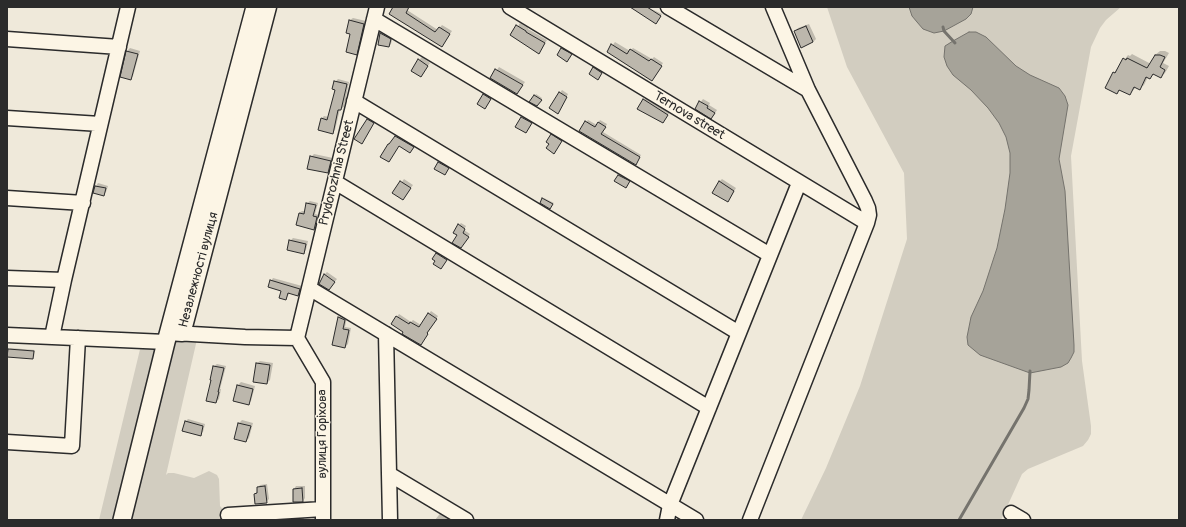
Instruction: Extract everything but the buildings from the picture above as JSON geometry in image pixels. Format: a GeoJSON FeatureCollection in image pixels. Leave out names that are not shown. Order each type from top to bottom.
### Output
{"type":"FeatureCollection","features":[{"type":"Feature","properties":{"kind":"main road"},"geometry":{"type":"LineString","coordinates":[[173,336],[255,7]]}},
{"type":"Feature","properties":{"kind":"street"},"geometry":{"type":"LineString","coordinates":[[52,337],[128,7]]}},
{"type":"Feature","properties":{"kind":"street","name":"Незалежності вулиця"},"geometry":{"type":"LineString","coordinates":[[122,520],[173,336],[188,315],[269,7]]}},
{"type":"Feature","properties":{"kind":"street","name":"Ternova street"},"geometry":{"type":"LineString","coordinates":[[510,7],[867,223]]}},
{"type":"Feature","properties":{"kind":"street"},"geometry":{"type":"LineString","coordinates":[[668,7],[808,90]]}},
{"type":"Feature","properties":{"kind":"street"},"geometry":{"type":"LineString","coordinates":[[750,520],[869,215],[866,204],[808,90],[773,7]]}},
{"type":"Feature","properties":{"kind":"street"},"geometry":{"type":"LineString","coordinates":[[376,13],[770,255]]}},
{"type":"Feature","properties":{"kind":"street","name":"Prydorozhnia Street"},"geometry":{"type":"LineString","coordinates":[[297,338],[376,13]]}},
{"type":"Feature","properties":{"kind":"street"},"geometry":{"type":"LineString","coordinates":[[7,39],[119,47]]}},
{"type":"Feature","properties":{"kind":"street"},"geometry":{"type":"LineString","coordinates":[[354,101],[739,333]]}},
{"type":"Feature","properties":{"kind":"street"},"geometry":{"type":"LineString","coordinates":[[7,118],[100,124]]}},
{"type":"Feature","properties":{"kind":"street"},"geometry":{"type":"LineString","coordinates":[[335,182],[709,408]]}},
{"type":"Feature","properties":{"kind":"street"},"geometry":{"type":"LineString","coordinates":[[667,520],[670,505],[799,183]]}},
{"type":"Feature","properties":{"kind":"street"},"geometry":{"type":"LineString","coordinates":[[7,198],[83,203]]}},
{"type":"Feature","properties":{"kind":"street"},"geometry":{"type":"LineString","coordinates":[[7,278],[64,280]]}},
{"type":"Feature","properties":{"kind":"street"},"geometry":{"type":"LineString","coordinates":[[309,288],[696,520]]}},
{"type":"Feature","properties":{"kind":"street"},"geometry":{"type":"LineString","coordinates":[[386,334],[390,520]]}},
{"type":"Feature","properties":{"kind":"street"},"geometry":{"type":"LineString","coordinates":[[7,335],[78,338],[173,336],[297,338]]}},
{"type":"Feature","properties":{"kind":"street"},"geometry":{"type":"LineString","coordinates":[[7,442],[72,446],[78,338]]}},
{"type":"Feature","properties":{"kind":"street","name":"вулиця Горіхова"},"geometry":{"type":"LineString","coordinates":[[297,338],[323,382],[323,515]]}},
{"type":"Feature","properties":{"kind":"street"},"geometry":{"type":"LineString","coordinates":[[389,474],[466,520]]}},
{"type":"Feature","properties":{"kind":"street"},"geometry":{"type":"LineString","coordinates":[[228,515],[323,515]]}},
{"type":"Feature","properties":{"kind":"shaded area"},"geometry":{"type":"Polygon","coordinates":[[[827,7],[1121,7],[1106,20],[1100,28],[1091,47],[1071,156],[1082,361],[1091,434],[1083,446],[1028,469],[1022,474],[1001,520],[801,520],[826,468],[860,386],[907,239],[904,173],[847,67],[827,7]]]}},
{"type":"Feature","properties":{"kind":"shaded area"},"geometry":{"type":"Polygon","coordinates":[[[909,7],[973,7],[971,14],[966,19],[944,31],[934,33],[923,29],[912,16],[909,7]]]}},
{"type":"Feature","properties":{"kind":"shaded area"},"geometry":{"type":"Polygon","coordinates":[[[969,32],[976,32],[986,37],[1016,66],[1030,75],[1059,88],[1065,96],[1068,105],[1059,159],[1065,191],[1074,352],[1068,363],[1061,367],[1030,373],[980,355],[968,345],[967,337],[971,317],[983,291],[997,248],[1005,209],[1010,173],[1010,153],[1006,137],[999,123],[988,108],[971,90],[953,75],[947,66],[944,57],[945,46],[969,32]]]}},
{"type":"Feature","properties":{"kind":"shaded area"},"geometry":{"type":"Polygon","coordinates":[[[198,335],[166,475],[168,473],[174,473],[194,478],[209,471],[217,475],[219,479],[220,506],[228,515],[226,520],[99,520],[142,341],[198,335]]]}},
{"type":"Feature","properties":{"kind":"waterway"},"geometry":{"type":"LineString","coordinates":[[943,27],[944,31],[955,43]]}},
{"type":"Feature","properties":{"kind":"waterway"},"geometry":{"type":"LineString","coordinates":[[959,520],[1024,408],[1028,399],[1030,371]]}}]}
